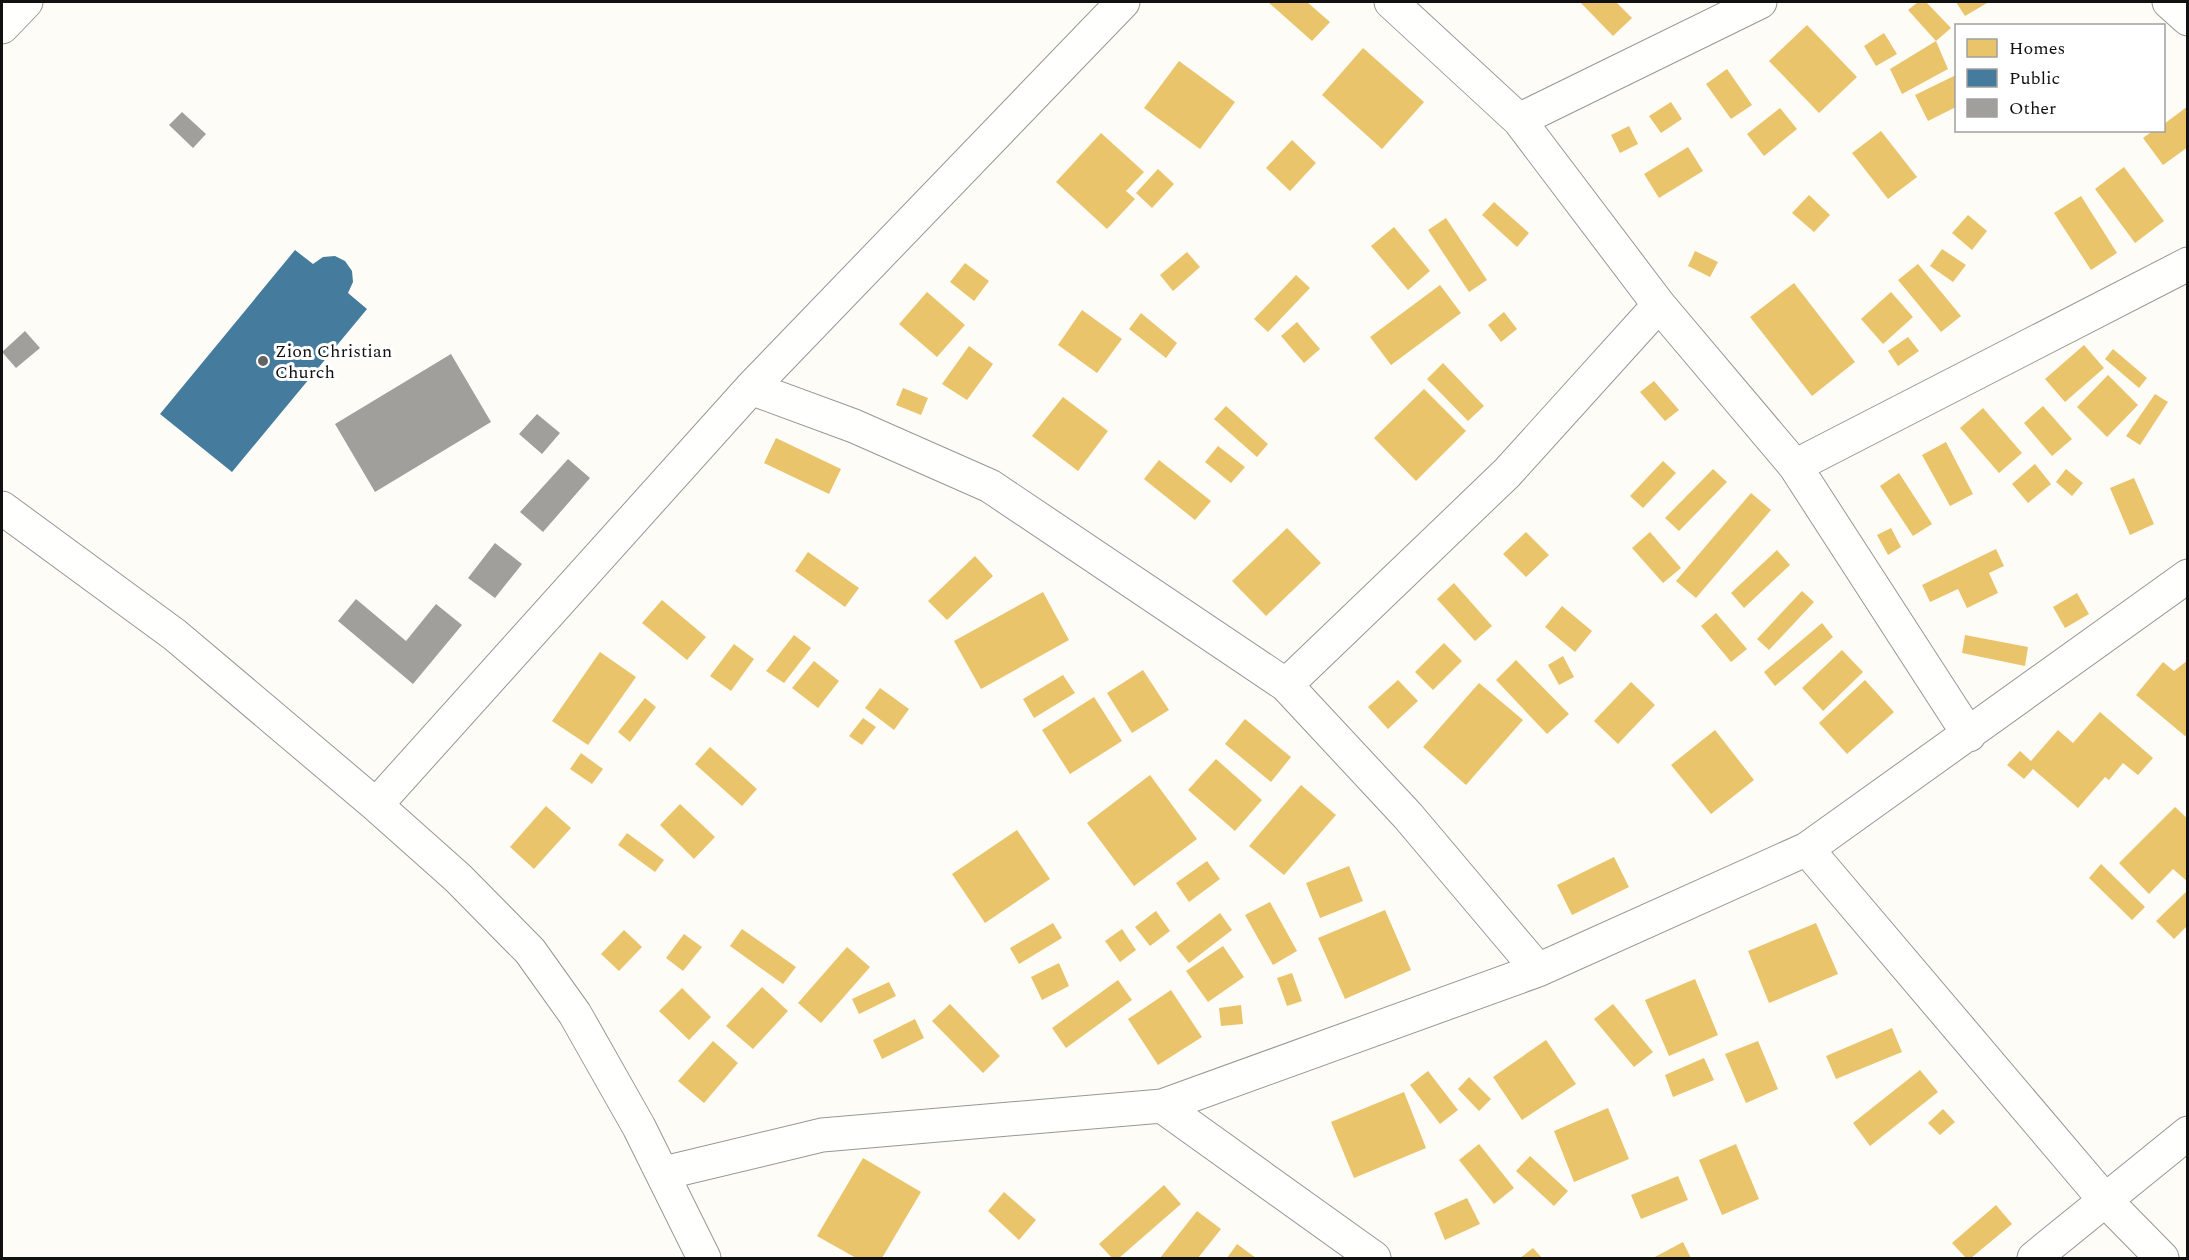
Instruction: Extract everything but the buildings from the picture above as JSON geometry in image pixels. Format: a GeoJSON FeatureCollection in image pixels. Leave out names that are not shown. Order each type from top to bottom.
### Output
{"type":"FeatureCollection","features":[{"type":"Feature","properties":{"kind":"street"},"geometry":{"type":"LineString","coordinates":[[2,27],[26,2]]}},
{"type":"Feature","properties":{"kind":"street"},"geometry":{"type":"LineString","coordinates":[[376,805],[751,388],[1123,2]]}},
{"type":"Feature","properties":{"kind":"street"},"geometry":{"type":"LineString","coordinates":[[1390,2],[1519,120],[1659,305],[1795,466],[1969,735]]}},
{"type":"Feature","properties":{"kind":"street"},"geometry":{"type":"LineString","coordinates":[[1519,120],[1760,2]]}},
{"type":"Feature","properties":{"kind":"street"},"geometry":{"type":"LineString","coordinates":[[2169,2],[2187,19]]}},
{"type":"Feature","properties":{"kind":"street"},"geometry":{"type":"LineString","coordinates":[[1795,466],[2187,264]]}},
{"type":"Feature","properties":{"kind":"street"},"geometry":{"type":"LineString","coordinates":[[1286,685],[1507,473],[1659,305]]}},
{"type":"Feature","properties":{"kind":"street"},"geometry":{"type":"LineString","coordinates":[[751,388],[854,426],[990,486],[1286,685],[1408,816],[1538,970]]}},
{"type":"Feature","properties":{"kind":"street"},"geometry":{"type":"LineString","coordinates":[[2,508],[175,635],[376,805],[458,878],[530,951],[575,1014],[664,1173],[704,1258]]}},
{"type":"Feature","properties":{"kind":"street"},"geometry":{"type":"LineString","coordinates":[[664,1173],[822,1135],[1162,1106],[1538,970],[1807,849],[1969,735],[2187,576]]}},
{"type":"Feature","properties":{"kind":"street"},"geometry":{"type":"LineString","coordinates":[[1807,849],[2104,1199],[2162,1258]]}},
{"type":"Feature","properties":{"kind":"street"},"geometry":{"type":"LineString","coordinates":[[1162,1106],[1374,1258]]}},
{"type":"Feature","properties":{"kind":"street"},"geometry":{"type":"LineString","coordinates":[[2034,1258],[2187,1133]]}},
{"type":"Feature","properties":{"kind":"place","name":"Zion Christian Church"},"geometry":{"type":"Point","coordinates":[263,361]}}]}
